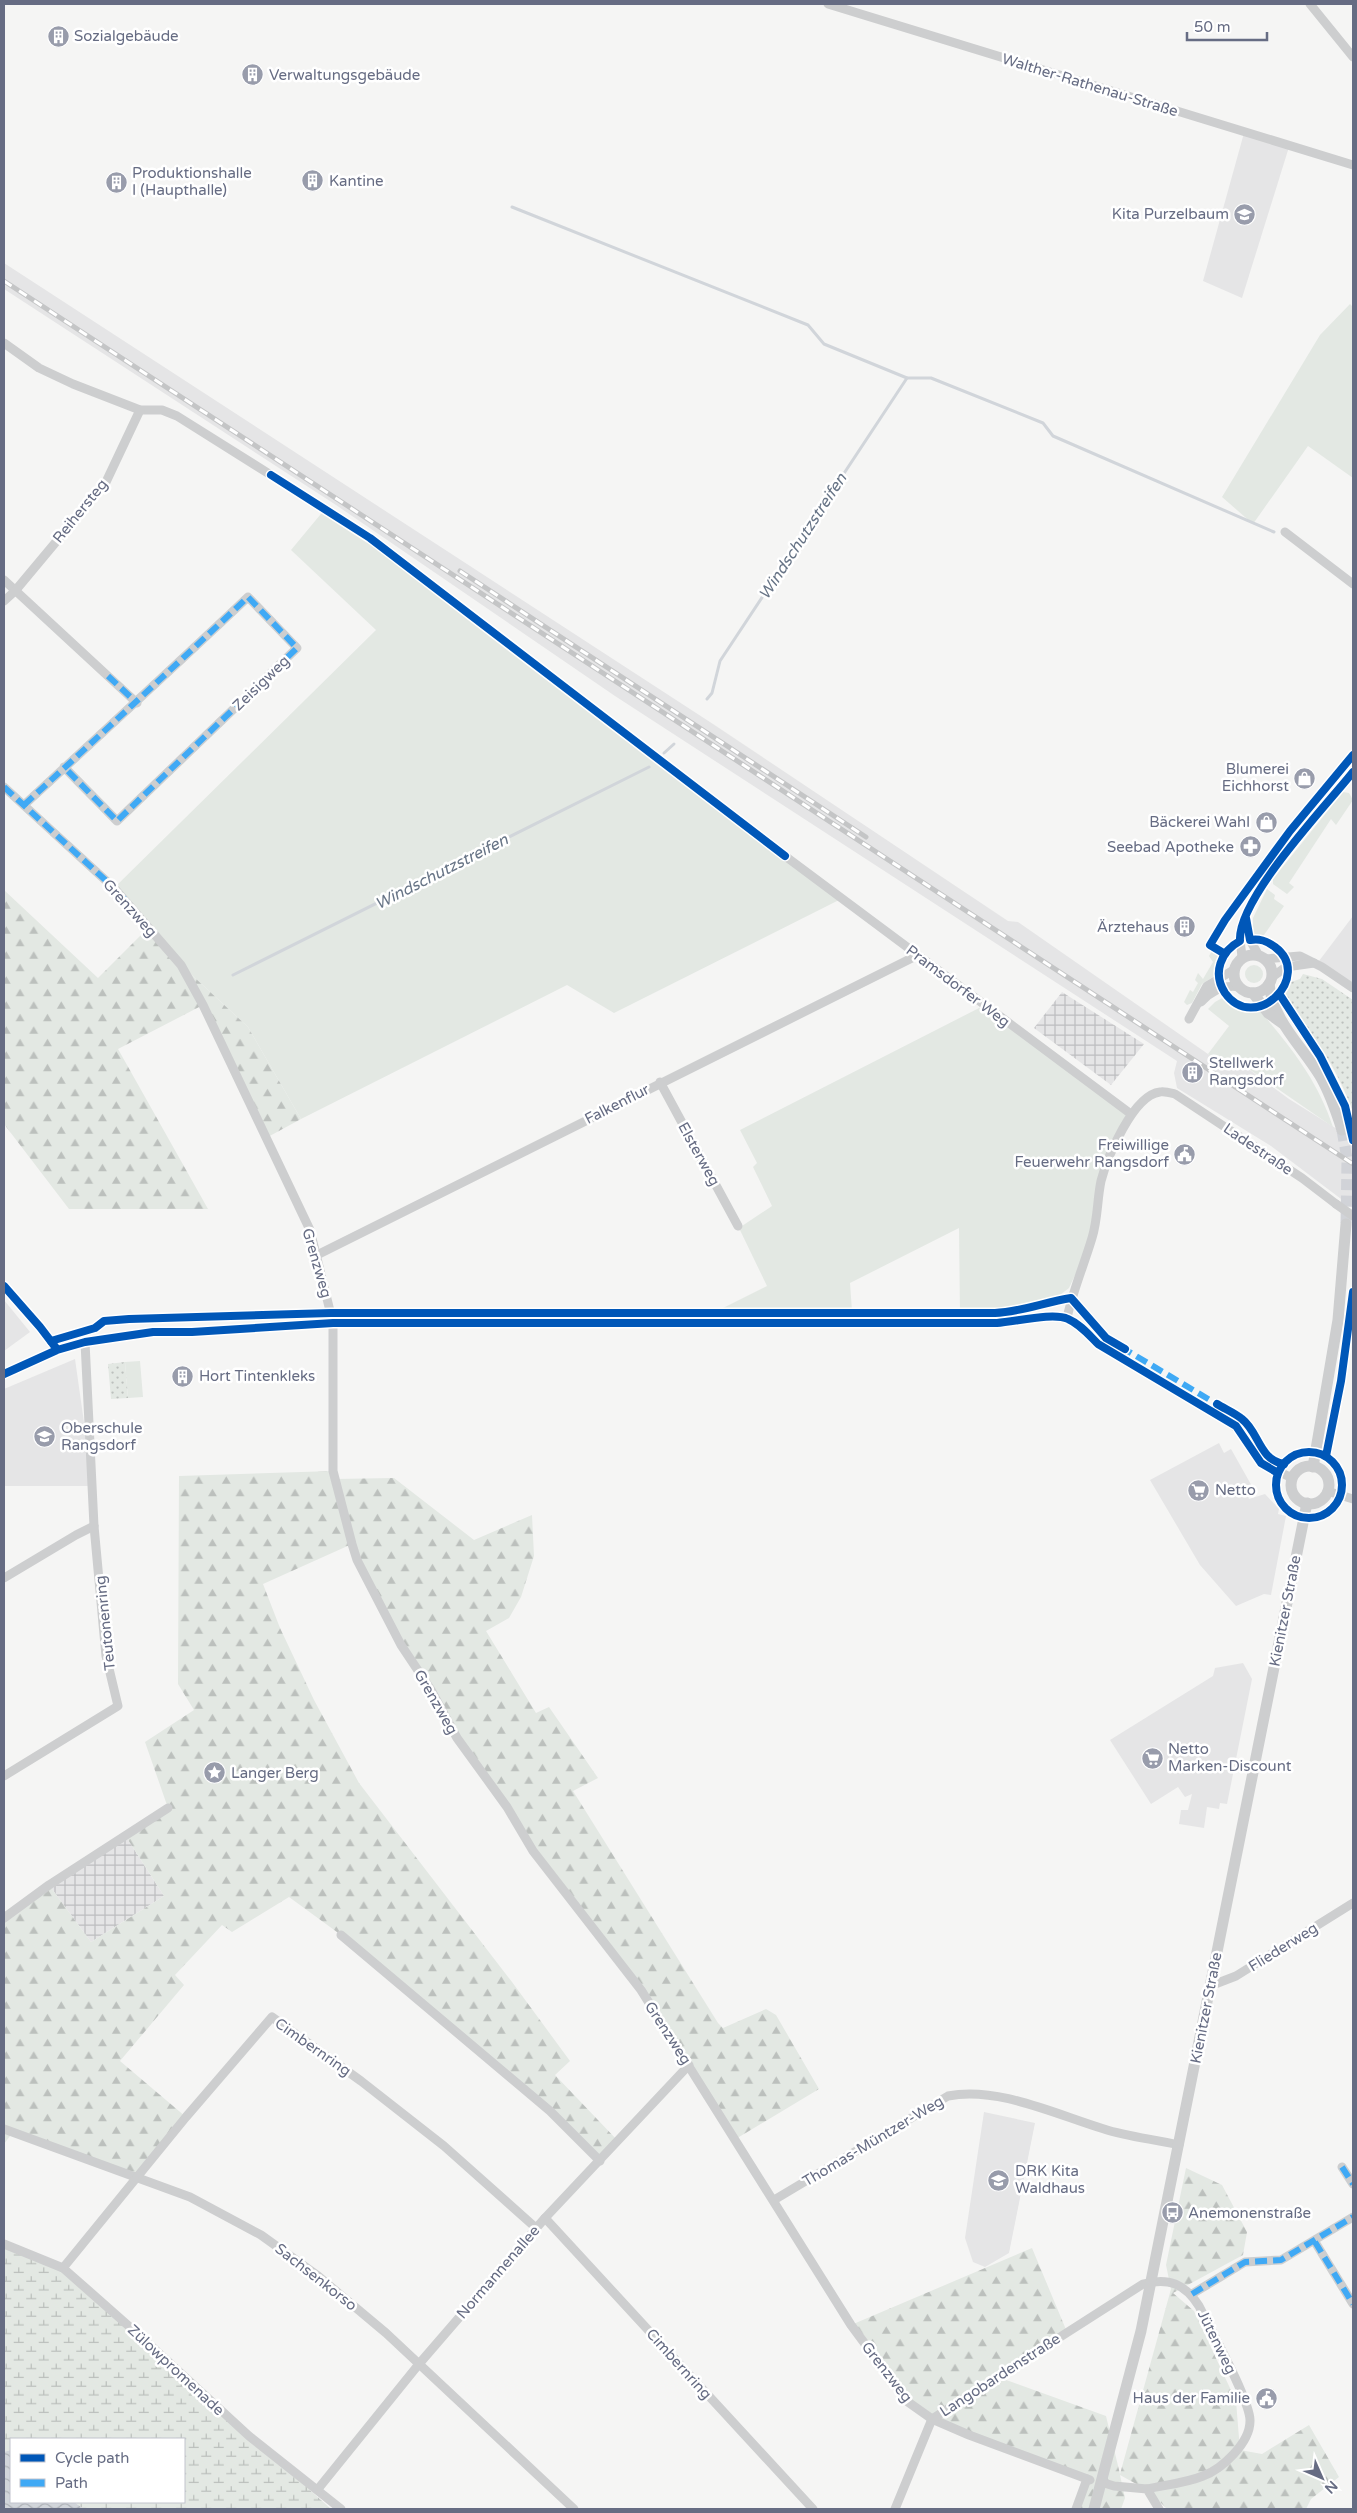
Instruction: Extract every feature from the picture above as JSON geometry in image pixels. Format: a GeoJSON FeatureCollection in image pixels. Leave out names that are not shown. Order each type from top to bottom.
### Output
{"type":"FeatureCollection","features":[{"type":"Feature","properties":{"kind":"street","name":"Walther-Rathenau-Straße"},"geometry":{"type":"LineString","coordinates":[[828,4],[1353,165]]}},
{"type":"Feature","properties":{"kind":"street"},"geometry":{"type":"LineString","coordinates":[[1310,4],[1353,57]]}},
{"type":"Feature","properties":{"kind":"street"},"geometry":{"type":"LineString","coordinates":[[4,343],[39,368],[73,384],[140,410],[162,410],[177,416],[271,475]]}},
{"type":"Feature","properties":{"kind":"street","name":"Reihersteg"},"geometry":{"type":"LineString","coordinates":[[4,601],[106,482],[140,410]]}},
{"type":"Feature","properties":{"kind":"street"},"geometry":{"type":"LineString","coordinates":[[1285,532],[1353,584]]}},
{"type":"Feature","properties":{"kind":"street"},"geometry":{"type":"LineString","coordinates":[[4,580],[137,702]]}},
{"type":"Feature","properties":{"kind":"street","name":"Zeisigweg"},"geometry":{"type":"LineString","coordinates":[[24,805],[248,597],[297,648],[117,821],[64,768]]}},
{"type":"Feature","properties":{"kind":"street"},"geometry":{"type":"LineString","coordinates":[[1242,959],[1240,934],[1246,918],[1264,884],[1298,837],[1353,772]]}},
{"type":"Feature","properties":{"kind":"street","name":"Grenzweg"},"geometry":{"type":"LineString","coordinates":[[4,787],[114,888],[181,965],[203,1005],[310,1230],[317,1255],[333,1322],[334,1480],[357,1560],[401,1645],[431,1690],[457,1738],[507,1808],[533,1851],[641,1990],[851,2326],[908,2402],[932,2419],[969,2435],[1093,2480]]}},
{"type":"Feature","properties":{"kind":"street","name":"Pramsdorfer Weg"},"geometry":{"type":"LineString","coordinates":[[785,856],[1131,1114]]}},
{"type":"Feature","properties":{"kind":"street"},"geometry":{"type":"LineString","coordinates":[[1246,918],[1250,940],[1262,958],[1271,967],[1271,981],[1282,1023]]}},
{"type":"Feature","properties":{"kind":"street","name":"Falkenflur"},"geometry":{"type":"LineString","coordinates":[[317,1255],[660,1082],[918,955]]}},
{"type":"Feature","properties":{"kind":"street"},"geometry":{"type":"LineString","coordinates":[[1189,1019],[1207,986],[1235,970],[1242,959],[1250,955],[1262,958],[1300,956],[1353,988]]}},
{"type":"Feature","properties":{"kind":"street"},"geometry":{"type":"LineString","coordinates":[[1254,993],[1262,990],[1286,967],[1314,963]]}},
{"type":"Feature","properties":{"kind":"street"},"geometry":{"type":"LineString","coordinates":[[1235,970],[1235,979],[1240,987]]}},
{"type":"Feature","properties":{"kind":"street"},"geometry":{"type":"LineString","coordinates":[[1194,1009],[1209,993],[1233,986],[1254,993],[1268,1013],[1282,1023],[1310,1061],[1329,1091],[1342,1130]]}},
{"type":"Feature","properties":{"kind":"street","name":"Elsterweg"},"geometry":{"type":"LineString","coordinates":[[660,1082],[738,1226]]}},
{"type":"Feature","properties":{"kind":"street","name":"Ladestraße"},"geometry":{"type":"LineString","coordinates":[[1131,1114],[1146,1098],[1159,1092],[1175,1094],[1302,1178],[1336,1204],[1349,1220]]}},
{"type":"Feature","properties":{"kind":"street"},"geometry":{"type":"LineString","coordinates":[[1067,1318],[1072,1290],[1092,1239],[1098,1213],[1101,1182],[1131,1114]]}},
{"type":"Feature","properties":{"kind":"street"},"geometry":{"type":"LineString","coordinates":[[1313,1467],[1338,1320],[1349,1220]]}},
{"type":"Feature","properties":{"kind":"street"},"geometry":{"type":"LineString","coordinates":[[4,1286],[40,1327],[57,1350]]}},
{"type":"Feature","properties":{"kind":"street"},"geometry":{"type":"LineString","coordinates":[[4,1374],[57,1350],[86,1342],[153,1332],[192,1332],[333,1322],[398,1324],[562,1321],[997,1324],[1045,1318],[1067,1318],[1082,1327],[1098,1344],[1227,1420],[1241,1432],[1261,1463],[1292,1478]]}},
{"type":"Feature","properties":{"kind":"street","name":"Teutonenring"},"geometry":{"type":"LineString","coordinates":[[4,1776],[118,1706],[106,1656],[94,1526],[86,1342]]}},
{"type":"Feature","properties":{"kind":"street"},"geometry":{"type":"LineString","coordinates":[[1303,1467],[1313,1467],[1322,1470],[1327,1478],[1327,1491],[1319,1501],[1307,1504],[1295,1496],[1291,1488],[1292,1478],[1303,1467]]}},
{"type":"Feature","properties":{"kind":"street"},"geometry":{"type":"LineString","coordinates":[[1327,1491],[1353,1499]]}},
{"type":"Feature","properties":{"kind":"street","name":"Kienitzer Straße"},"geometry":{"type":"LineString","coordinates":[[1076,2509],[1093,2480],[1131,2375],[1307,1504]]}},
{"type":"Feature","properties":{"kind":"street"},"geometry":{"type":"LineString","coordinates":[[4,1578],[94,1526]]}},
{"type":"Feature","properties":{"kind":"street"},"geometry":{"type":"LineString","coordinates":[[4,1918],[56,1880],[168,1808]]}},
{"type":"Feature","properties":{"kind":"street","name":"Fliederweg"},"geometry":{"type":"LineString","coordinates":[[1210,1986],[1236,1976],[1353,1903]]}},
{"type":"Feature","properties":{"kind":"street"},"geometry":{"type":"LineString","coordinates":[[341,1934],[550,2112],[600,2161]]}},
{"type":"Feature","properties":{"kind":"street","name":"Cimbernring"},"geometry":{"type":"LineString","coordinates":[[63,2268],[272,2017],[361,2081],[444,2146],[536,2228]]}},
{"type":"Feature","properties":{"kind":"street","name":"Normannenallee"},"geometry":{"type":"LineString","coordinates":[[318,2489],[419,2364],[536,2228],[689,2065]]}},
{"type":"Feature","properties":{"kind":"street","name":"Thomas-Müntzer-Weg"},"geometry":{"type":"LineString","coordinates":[[774,2200],[948,2096],[960,2094],[1014,2100],[1106,2130],[1179,2145]]}},
{"type":"Feature","properties":{"kind":"street","name":"Sachsenkorso"},"geometry":{"type":"LineString","coordinates":[[4,2129],[190,2197],[261,2235],[318,2276],[419,2364],[574,2509]]}},
{"type":"Feature","properties":{"kind":"street"},"geometry":{"type":"LineString","coordinates":[[1342,2167],[1353,2184]]}},
{"type":"Feature","properties":{"kind":"street"},"geometry":{"type":"LineString","coordinates":[[1192,2294],[1244,2262],[1281,2260],[1315,2242],[1353,2217]]}},
{"type":"Feature","properties":{"kind":"street","name":"Cimbernring"},"geometry":{"type":"LineString","coordinates":[[545,2218],[813,2509]]}},
{"type":"Feature","properties":{"kind":"street"},"geometry":{"type":"LineString","coordinates":[[1315,2242],[1353,2304]]}},
{"type":"Feature","properties":{"kind":"street","name":"Zülowpromenade"},"geometry":{"type":"LineString","coordinates":[[4,2244],[63,2268],[249,2436],[341,2509]]}},
{"type":"Feature","properties":{"kind":"street","name":"Jütenweg"},"geometry":{"type":"LineString","coordinates":[[1093,2480],[1122,2487],[1147,2489],[1204,2476],[1236,2454],[1249,2428],[1250,2419],[1245,2402],[1192,2294],[1170,2281],[1151,2282]]}},
{"type":"Feature","properties":{"kind":"street","name":"Langobardenstraße"},"geometry":{"type":"LineString","coordinates":[[895,2509],[932,2419],[1143,2284],[1151,2282]]}},
{"type":"Feature","properties":{"kind":"street","name":"Kienitzer Straße"},"geometry":{"type":"LineString","coordinates":[[1093,2480],[1094,2509]]}},
{"type":"Feature","properties":{"kind":"street"},"geometry":{"type":"LineString","coordinates":[[1147,2489],[1159,2509]]}},
{"type":"Feature","properties":{"kind":"shaded area","name":"Kita Purzelbaum"},"geometry":{"type":"Polygon","coordinates":[[[1244,133],[1289,147],[1242,298],[1203,281],[1244,133]]]}},
{"type":"Feature","properties":{"kind":"shaded area"},"geometry":{"type":"Polygon","coordinates":[[[4,263],[713,724],[1008,921],[1018,922],[1227,1067],[1243,1065],[1289,1099],[1353,1139],[1353,1208],[1271,1146],[1177,1088],[1174,1073],[1177,1061],[615,696],[336,505],[4,289],[4,263]]]}},
{"type":"Feature","properties":{"kind":"shaded area"},"geometry":{"type":"Polygon","coordinates":[[[1353,916],[1353,983],[1319,961],[1353,916]]]}},
{"type":"Feature","properties":{"kind":"shaded area"},"geometry":{"type":"Polygon","coordinates":[[[1062,992],[1144,1044],[1111,1085],[1034,1028],[1062,992]]]}},
{"type":"Feature","properties":{"kind":"shaded area"},"geometry":{"type":"Polygon","coordinates":[[[4,1300],[30,1332],[4,1351],[4,1300]]]}},
{"type":"Feature","properties":{"kind":"shaded area","name":"Oberschule Rangsdorf"},"geometry":{"type":"Polygon","coordinates":[[[75,1359],[93,1486],[4,1486],[4,1389],[75,1359]]]}},
{"type":"Feature","properties":{"kind":"shaded area"},"geometry":{"type":"Polygon","coordinates":[[[1219,1443],[1224,1453],[1231,1449],[1253,1488],[1246,1492],[1249,1499],[1265,1494],[1279,1509],[1278,1514],[1286,1516],[1271,1595],[1264,1594],[1236,1606],[1200,1565],[1150,1480],[1219,1443]]]}},
{"type":"Feature","properties":{"kind":"shaded area"},"geometry":{"type":"Polygon","coordinates":[[[1243,1663],[1252,1679],[1227,1804],[1220,1803],[1219,1809],[1207,1807],[1204,1828],[1179,1824],[1181,1810],[1188,1810],[1192,1794],[1185,1797],[1178,1787],[1151,1804],[1110,1740],[1213,1676],[1215,1668],[1243,1663]]]}},
{"type":"Feature","properties":{"kind":"shaded area"},"geometry":{"type":"Polygon","coordinates":[[[125,1835],[164,1896],[91,1942],[49,1885],[125,1835]]]}},
{"type":"Feature","properties":{"kind":"shaded area","name":"DRK Kita Waldhaus"},"geometry":{"type":"Polygon","coordinates":[[[984,2112],[1035,2123],[1009,2253],[985,2267],[973,2262],[965,2238],[984,2112]]]}},
{"type":"Feature","properties":{"kind":"green space"},"geometry":{"type":"Polygon","coordinates":[[[1350,304],[1353,307],[1353,478],[1308,446],[1253,524],[1222,497],[1320,335],[1350,304]]]}},
{"type":"Feature","properties":{"kind":"green space"},"geometry":{"type":"Polygon","coordinates":[[[325,509],[427,582],[841,899],[614,1013],[567,985],[301,1119],[248,1027],[181,965],[114,888],[376,630],[291,550],[325,509]]]}},
{"type":"Feature","properties":{"kind":"green space"},"geometry":{"type":"Polygon","coordinates":[[[1343,792],[1349,793],[1353,800],[1336,825],[1331,819],[1289,883],[1294,887],[1287,894],[1273,884],[1273,879],[1343,792]]]}},
{"type":"Feature","properties":{"kind":"green space"},"geometry":{"type":"Polygon","coordinates":[[[1267,889],[1275,895],[1274,899],[1284,906],[1264,935],[1253,937],[1253,918],[1267,889]]]}},
{"type":"Feature","properties":{"kind":"green space"},"geometry":{"type":"Polygon","coordinates":[[[4,890],[98,978],[149,927],[181,965],[248,1027],[301,1119],[266,1138],[203,1005],[118,1049],[208,1209],[69,1209],[4,1124],[4,890]]]}},
{"type":"Feature","properties":{"kind":"green space"},"geometry":{"type":"Polygon","coordinates":[[[1213,949],[1221,956],[1215,970],[1216,975],[1202,984],[1192,1003],[1187,1005],[1184,1002],[1190,990],[1193,992],[1198,983],[1195,980],[1198,973],[1203,979],[1213,962],[1209,956],[1213,949]]]}},
{"type":"Feature","properties":{"kind":"green space"},"geometry":{"type":"Polygon","coordinates":[[[1250,965],[1258,965],[1263,970],[1261,981],[1250,983],[1245,978],[1245,970],[1250,965]]]}},
{"type":"Feature","properties":{"kind":"green space"},"geometry":{"type":"Polygon","coordinates":[[[1303,974],[1322,979],[1353,1000],[1353,1112],[1331,1065],[1292,1010],[1284,995],[1291,982],[1300,979],[1303,974]]]}},
{"type":"Feature","properties":{"kind":"green space"},"geometry":{"type":"Polygon","coordinates":[[[1224,997],[1243,1010],[1260,1011],[1271,1024],[1302,1065],[1320,1095],[1333,1127],[1243,1065],[1227,1067],[1208,1054],[1229,1026],[1208,1009],[1224,997]]]}},
{"type":"Feature","properties":{"kind":"green space"},"geometry":{"type":"Polygon","coordinates":[[[983,1006],[1131,1114],[1101,1182],[1092,1239],[1069,1288],[1052,1301],[1030,1312],[1009,1316],[960,1315],[959,1228],[850,1283],[852,1311],[715,1312],[767,1286],[739,1228],[772,1206],[753,1167],[757,1163],[740,1130],[983,1006]]]}},
{"type":"Feature","properties":{"kind":"green space"},"geometry":{"type":"Polygon","coordinates":[[[140,1361],[143,1397],[128,1398],[125,1362],[140,1361]]]}},
{"type":"Feature","properties":{"kind":"green space"},"geometry":{"type":"Polygon","coordinates":[[[125,1362],[128,1398],[111,1399],[108,1364],[125,1362]]]}},
{"type":"Feature","properties":{"kind":"green space"},"geometry":{"type":"Polygon","coordinates":[[[333,1471],[334,1479],[394,1478],[474,1540],[532,1515],[534,1556],[521,1597],[509,1618],[486,1631],[536,1713],[549,1707],[598,1778],[573,1791],[718,2023],[723,2028],[766,2009],[776,2015],[819,2089],[734,2140],[641,1990],[533,1851],[401,1645],[352,1544],[263,1584],[280,1628],[314,1700],[359,1783],[512,1982],[570,2061],[555,2075],[618,2141],[600,2161],[550,2111],[341,1935],[289,1897],[232,1932],[222,1925],[175,1975],[184,1985],[120,2061],[186,2117],[138,2178],[13,2132],[4,2144],[4,1918],[49,1885],[91,1942],[164,1896],[125,1835],[168,1808],[145,1742],[194,1710],[178,1684],[179,1476],[333,1471]]]}},
{"type":"Feature","properties":{"kind":"green space"},"geometry":{"type":"Polygon","coordinates":[[[1186,2168],[1222,2185],[1247,2232],[1243,2255],[1173,2293],[1194,2311],[1236,2401],[1240,2450],[1262,2454],[1309,2425],[1339,2477],[1311,2499],[1306,2509],[1167,2509],[1149,2491],[1120,2475],[1125,2498],[1121,2509],[1076,2509],[1087,2479],[969,2435],[908,2402],[851,2325],[1032,2248],[1067,2332],[998,2377],[1106,2416],[1120,2474],[1171,2289],[1166,2265],[1186,2168]]]}},
{"type":"Feature","properties":{"kind":"green space"},"geometry":{"type":"Polygon","coordinates":[[[4,2244],[63,2268],[331,2509],[84,2509],[75,2503],[185,2503],[185,2438],[10,2438],[10,2450],[4,2452],[4,2244]]]}},
{"type":"Feature","properties":{"kind":"water"},"geometry":{"type":"Polygon","coordinates":[[[10,2450],[10,2503],[75,2503],[84,2509],[4,2509],[4,2452],[10,2450]]]}},
{"type":"Feature","properties":{"kind":"waterway"},"geometry":{"type":"LineString","coordinates":[[512,207],[808,325],[824,344],[907,378],[931,378],[1043,423],[1053,436],[1274,532]]}},
{"type":"Feature","properties":{"kind":"waterway","name":"Windschutzstreifen"},"geometry":{"type":"LineString","coordinates":[[707,699],[712,693],[720,661],[907,378]]}},
{"type":"Feature","properties":{"kind":"waterway","name":"Windschutzstreifen"},"geometry":{"type":"LineString","coordinates":[[664,753],[674,744]]}},
{"type":"Feature","properties":{"kind":"waterway","name":"Windschutzstreifen"},"geometry":{"type":"LineString","coordinates":[[233,975],[649,767]]}},
{"type":"Feature","properties":{"kind":"tunnel"},"geometry":{"type":"LineString","coordinates":[[1342,1130],[1347,1159],[1346,1224]]}},
{"type":"Feature","properties":{"kind":"railway"},"geometry":{"type":"LineString","coordinates":[[4,281],[1353,1164]]}},
{"type":"Feature","properties":{"kind":"railway"},"geometry":{"type":"LineString","coordinates":[[460,571],[866,837]]}},
{"type":"Feature","properties":{"kind":"marked path"},"geometry":{"type":"LineString","coordinates":[[24,805],[52,779],[80,753],[248,597],[297,648],[117,821],[64,767]]}},
{"type":"Feature","properties":{"kind":"marked path"},"geometry":{"type":"LineString","coordinates":[[108,676],[137,703]]}},
{"type":"Feature","properties":{"kind":"marked path"},"geometry":{"type":"LineString","coordinates":[[4,787],[127,902]]}},
{"type":"Feature","properties":{"kind":"marked path"},"geometry":{"type":"LineString","coordinates":[[1121,1347],[1220,1406]]}},
{"type":"Feature","properties":{"kind":"marked path"},"geometry":{"type":"LineString","coordinates":[[1342,2167],[1353,2184]]}},
{"type":"Feature","properties":{"kind":"marked path"},"geometry":{"type":"LineString","coordinates":[[1192,2294],[1245,2262],[1281,2260],[1353,2217]]}},
{"type":"Feature","properties":{"kind":"marked path"},"geometry":{"type":"LineString","coordinates":[[1315,2242],[1353,2304]]}},
{"type":"Feature","properties":{"kind":"cycle path"},"geometry":{"type":"LineString","coordinates":[[271,475],[370,538],[785,856]]}},
{"type":"Feature","properties":{"kind":"cycle path"},"geometry":{"type":"LineString","coordinates":[[1225,954],[1210,945],[1225,920],[1290,831],[1353,755]]}},
{"type":"Feature","properties":{"kind":"cycle path"},"geometry":{"type":"LineString","coordinates":[[1246,918],[1250,940],[1263,940],[1275,947],[1285,959],[1288,972],[1284,985],[1276,997],[1264,1005],[1251,1008],[1237,1004],[1225,993],[1219,978],[1220,963],[1233,945],[1240,941],[1243,923],[1267,878],[1353,772]]}},
{"type":"Feature","properties":{"kind":"cycle path"},"geometry":{"type":"LineString","coordinates":[[1280,995],[1320,1056],[1345,1106],[1353,1140]]}},
{"type":"Feature","properties":{"kind":"cycle path"},"geometry":{"type":"LineString","coordinates":[[4,1286],[56,1348]]}},
{"type":"Feature","properties":{"kind":"cycle path"},"geometry":{"type":"LineString","coordinates":[[1326,1456],[1341,1381],[1353,1292]]}},
{"type":"Feature","properties":{"kind":"cycle path"},"geometry":{"type":"LineString","coordinates":[[51,1341],[95,1328],[104,1321],[129,1319],[331,1313],[995,1313],[1014,1311],[1071,1298],[1106,1338],[1125,1349]]}},
{"type":"Feature","properties":{"kind":"cycle path"},"geometry":{"type":"LineString","coordinates":[[4,1374],[57,1350],[85,1342],[153,1332],[192,1332],[333,1323],[997,1323],[1044,1317],[1061,1317],[1076,1324],[1098,1344],[1236,1426],[1261,1463],[1278,1473]]}},
{"type":"Feature","properties":{"kind":"cycle path"},"geometry":{"type":"LineString","coordinates":[[1217,1404],[1242,1419],[1269,1457],[1284,1464]]}},
{"type":"Feature","properties":{"kind":"cycle path"},"geometry":{"type":"LineString","coordinates":[[1303,1452],[1315,1452],[1327,1457],[1337,1467],[1342,1479],[1342,1485],[1340,1498],[1327,1513],[1315,1518],[1303,1518],[1291,1513],[1281,1503],[1276,1491],[1276,1479],[1281,1467],[1291,1457],[1303,1452]]}},
{"type":"Feature","properties":{"kind":"place","name":"Sozialgebäude"},"geometry":{"type":"Point","coordinates":[58,36]}},
{"type":"Feature","properties":{"kind":"place","name":"Verwaltungsgebäude"},"geometry":{"type":"Point","coordinates":[253,75]}},
{"type":"Feature","properties":{"kind":"place","name":"Kantine"},"geometry":{"type":"Point","coordinates":[313,181]}},
{"type":"Feature","properties":{"kind":"place","name":"Produktionshalle I (Haupthalle)"},"geometry":{"type":"Point","coordinates":[116,182]}},
{"type":"Feature","properties":{"kind":"place","name":"Kita Purzelbaum"},"geometry":{"type":"Point","coordinates":[1245,214]}},
{"type":"Feature","properties":{"kind":"place","name":"Blumerei Eichhorst"},"geometry":{"type":"Point","coordinates":[1305,778]}},
{"type":"Feature","properties":{"kind":"place","name":"Bäckerei Wahl"},"geometry":{"type":"Point","coordinates":[1266,822]}},
{"type":"Feature","properties":{"kind":"place","name":"Seebad Apotheke"},"geometry":{"type":"Point","coordinates":[1250,847]}},
{"type":"Feature","properties":{"kind":"place","name":"Ärztehaus"},"geometry":{"type":"Point","coordinates":[1185,927]}},
{"type":"Feature","properties":{"kind":"place","name":"Stellwerk Rangsdorf"},"geometry":{"type":"Point","coordinates":[1193,1072]}},
{"type":"Feature","properties":{"kind":"place","name":"Freiwillige Feuerwehr Rangsdorf"},"geometry":{"type":"Point","coordinates":[1185,1154]}},
{"type":"Feature","properties":{"kind":"place","name":"Hort Tintenkleks"},"geometry":{"type":"Point","coordinates":[183,1376]}},
{"type":"Feature","properties":{"kind":"place","name":"Oberschule Rangsdorf"},"geometry":{"type":"Point","coordinates":[45,1437]}},
{"type":"Feature","properties":{"kind":"place","name":"Netto"},"geometry":{"type":"Point","coordinates":[1199,1490]}},
{"type":"Feature","properties":{"kind":"place","name":"Netto Marken-Discount"},"geometry":{"type":"Point","coordinates":[1152,1758]}},
{"type":"Feature","properties":{"kind":"place","name":"Langer Berg"},"geometry":{"type":"Point","coordinates":[215,1773]}},
{"type":"Feature","properties":{"kind":"place","name":"DRK Kita Waldhaus"},"geometry":{"type":"Point","coordinates":[999,2180]}},
{"type":"Feature","properties":{"kind":"place","name":"Anemonenstraße"},"geometry":{"type":"Point","coordinates":[1172,2213]}},
{"type":"Feature","properties":{"kind":"place","name":"Haus der Familie"},"geometry":{"type":"Point","coordinates":[1266,2398]}}]}
